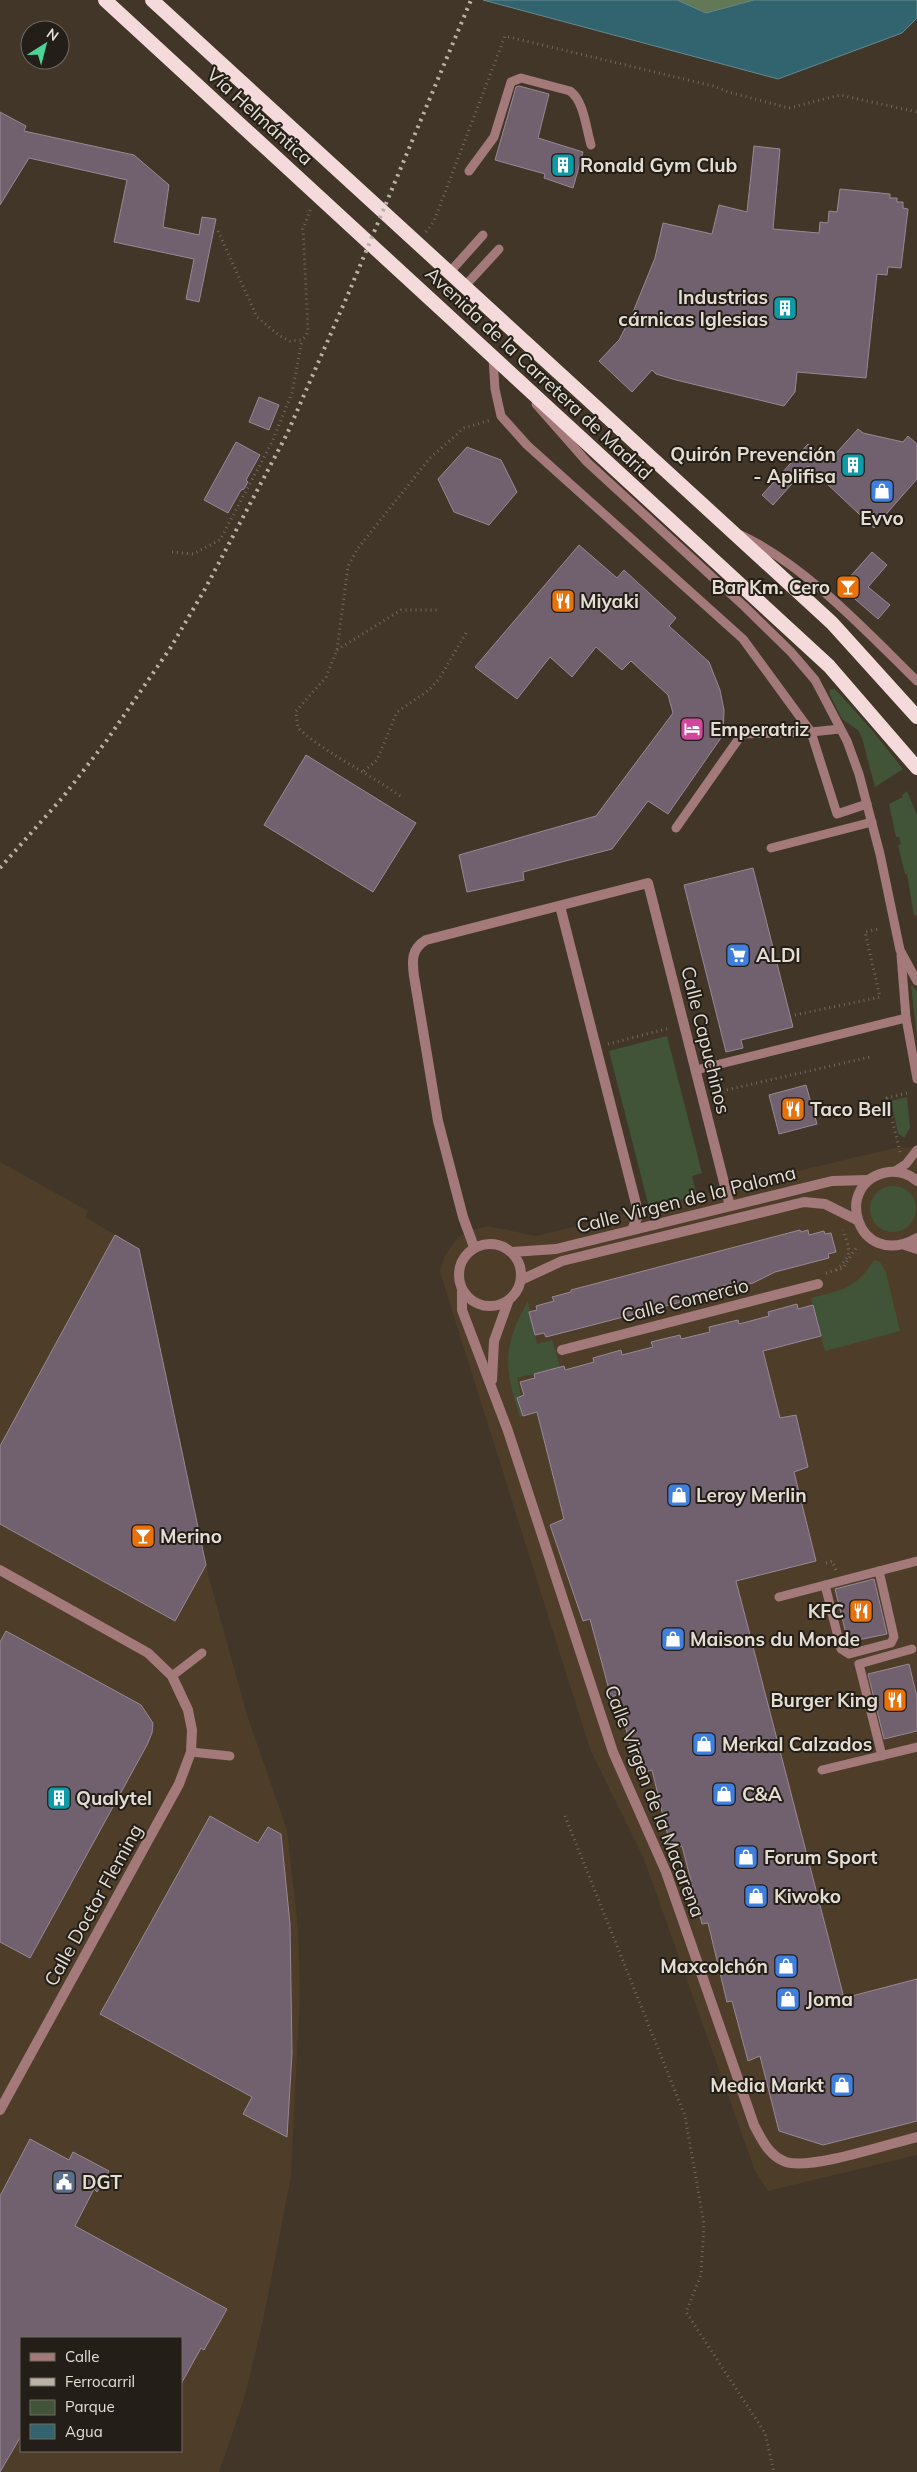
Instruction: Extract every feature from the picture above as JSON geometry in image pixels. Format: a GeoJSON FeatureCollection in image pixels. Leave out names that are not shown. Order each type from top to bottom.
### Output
{"type":"FeatureCollection","features":[{"type":"Feature","properties":{"kind":"highway","name":"Vía Helmántica"},"geometry":{"type":"LineString","coordinates":[[105,0],[389,260]]}},
{"type":"Feature","properties":{"kind":"highway","name":"Vía Helmántica"},"geometry":{"type":"LineString","coordinates":[[152,0],[406,232]]}},
{"type":"Feature","properties":{"kind":"highway","name":"Avenida de la Carretera de Madrid"},"geometry":{"type":"LineString","coordinates":[[406,232],[725,527],[832,623],[917,717]]}},
{"type":"Feature","properties":{"kind":"highway","name":"Avenida de la Carretera de Madrid"},"geometry":{"type":"LineString","coordinates":[[389,260],[829,666],[917,768]]}},
{"type":"Feature","properties":{"kind":"street","name":"Calle Capuchinos"},"geometry":{"type":"LineString","coordinates":[[560,906],[648,883],[730,1206]]}},
{"type":"Feature","properties":{"kind":"street"},"geometry":{"type":"LineString","coordinates":[[474,1247],[438,1121],[412,959],[417,947],[426,940],[560,906],[636,1204],[637,1218],[632,1230]]}},
{"type":"Feature","properties":{"kind":"street"},"geometry":{"type":"LineString","coordinates":[[895,1171],[911,1176],[917,1181]]}},
{"type":"Feature","properties":{"kind":"street","name":"Calle Virgen de la Paloma"},"geometry":{"type":"LineString","coordinates":[[512,1252],[556,1250],[832,1181],[868,1180],[881,1173],[895,1171]]}},
{"type":"Feature","properties":{"kind":"street"},"geometry":{"type":"LineString","coordinates":[[868,1180],[860,1192],[856,1205],[857,1220],[863,1232],[874,1241],[889,1246],[905,1245],[917,1249]]}},
{"type":"Feature","properties":{"kind":"street","name":"Calle Virgen de la Paloma"},"geometry":{"type":"LineString","coordinates":[[521,1280],[562,1261],[804,1202],[825,1204],[857,1220]]}},
{"type":"Feature","properties":{"kind":"street"},"geometry":{"type":"LineString","coordinates":[[905,1245],[917,1238]]}},
{"type":"Feature","properties":{"kind":"street"},"geometry":{"type":"LineString","coordinates":[[487,1243],[500,1245],[512,1252],[520,1265],[521,1280],[517,1292],[508,1302],[492,1307],[475,1303],[462,1291],[458,1279],[459,1267],[464,1255],[474,1247],[487,1243]]}},
{"type":"Feature","properties":{"kind":"street","name":"Calle Comercio"},"geometry":{"type":"LineString","coordinates":[[562,1350],[818,1284]]}},
{"type":"Feature","properties":{"kind":"street","name":"Calle Virgen de la Macarena"},"geometry":{"type":"LineString","coordinates":[[462,1291],[462,1310],[471,1338],[492,1384],[613,1752],[666,1872],[754,2125],[766,2149],[786,2162],[806,2164],[917,2137]]}},
{"type":"Feature","properties":{"kind":"street","name":"Calle Virgen de la Macarena"},"geometry":{"type":"LineString","coordinates":[[492,1384],[494,1341],[508,1302]]}},
{"type":"Feature","properties":{"kind":"street"},"geometry":{"type":"LineString","coordinates":[[0,1570],[148,1653],[172,1676]]}},
{"type":"Feature","properties":{"kind":"street","name":"Calle Doctor Fleming"},"geometry":{"type":"LineString","coordinates":[[0,2110],[179,1784],[191,1752],[192,1730],[188,1710],[172,1676]]}},
{"type":"Feature","properties":{"kind":"lane"},"geometry":{"type":"LineString","coordinates":[[469,170],[494,137],[511,82],[521,78],[575,94],[579,101],[592,144]]}},
{"type":"Feature","properties":{"kind":"lane"},"geometry":{"type":"LineString","coordinates":[[450,272],[483,235]]}},
{"type":"Feature","properties":{"kind":"lane"},"geometry":{"type":"LineString","coordinates":[[464,287],[499,248]]}},
{"type":"Feature","properties":{"kind":"lane"},"geometry":{"type":"LineString","coordinates":[[493,358],[495,389],[501,416],[527,445],[743,639],[811,732],[837,814],[867,804]]}},
{"type":"Feature","properties":{"kind":"lane"},"geometry":{"type":"LineString","coordinates":[[504,368],[587,462],[791,652],[815,680],[850,749],[872,822],[900,950],[906,1018],[917,1079]]}},
{"type":"Feature","properties":{"kind":"lane"},"geometry":{"type":"LineString","coordinates":[[725,527],[768,548],[794,566],[917,681]]}},
{"type":"Feature","properties":{"kind":"lane"},"geometry":{"type":"LineString","coordinates":[[676,828],[742,734],[811,732],[840,729]]}},
{"type":"Feature","properties":{"kind":"lane"},"geometry":{"type":"LineString","coordinates":[[771,848],[872,822]]}},
{"type":"Feature","properties":{"kind":"lane"},"geometry":{"type":"LineString","coordinates":[[900,950],[917,981]]}},
{"type":"Feature","properties":{"kind":"lane"},"geometry":{"type":"LineString","coordinates":[[696,1070],[906,1018]]}},
{"type":"Feature","properties":{"kind":"lane"},"geometry":{"type":"LineString","coordinates":[[895,1171],[906,1164],[917,1150]]}},
{"type":"Feature","properties":{"kind":"lane"},"geometry":{"type":"LineString","coordinates":[[779,1597],[917,1561]]}},
{"type":"Feature","properties":{"kind":"lane"},"geometry":{"type":"LineString","coordinates":[[825,1585],[841,1649],[849,1654],[891,1643],[894,1637],[879,1571]]}},
{"type":"Feature","properties":{"kind":"lane"},"geometry":{"type":"LineString","coordinates":[[882,1756],[859,1664],[912,1649]]}},
{"type":"Feature","properties":{"kind":"lane"},"geometry":{"type":"LineString","coordinates":[[172,1676],[202,1653]]}},
{"type":"Feature","properties":{"kind":"lane"},"geometry":{"type":"LineString","coordinates":[[822,1770],[917,1747]]}},
{"type":"Feature","properties":{"kind":"lane"},"geometry":{"type":"LineString","coordinates":[[191,1752],[230,1756]]}},
{"type":"Feature","properties":{"kind":"path"},"geometry":{"type":"LineString","coordinates":[[417,242],[434,221],[505,36],[713,86],[728,92],[789,108],[840,95],[917,112]]}},
{"type":"Feature","properties":{"kind":"path"},"geometry":{"type":"LineString","coordinates":[[172,552],[193,554],[220,540],[272,442],[292,393],[302,340],[308,330],[303,229],[316,193]]}},
{"type":"Feature","properties":{"kind":"path"},"geometry":{"type":"LineString","coordinates":[[218,231],[257,317],[280,336],[290,341],[302,340]]}},
{"type":"Feature","properties":{"kind":"path"},"geometry":{"type":"LineString","coordinates":[[400,796],[364,772],[314,743],[298,728],[296,710],[326,677],[337,650],[348,566],[358,548],[430,458],[453,436],[464,428],[501,416]]}},
{"type":"Feature","properties":{"kind":"path"},"geometry":{"type":"LineString","coordinates":[[337,650],[344,643],[385,622],[401,610],[439,610]]}},
{"type":"Feature","properties":{"kind":"path"},"geometry":{"type":"LineString","coordinates":[[364,772],[376,760],[397,712],[429,690],[439,679],[466,633]]}},
{"type":"Feature","properties":{"kind":"path"},"geometry":{"type":"LineString","coordinates":[[795,1015],[880,997],[865,932],[878,929]]}},
{"type":"Feature","properties":{"kind":"path"},"geometry":{"type":"LineString","coordinates":[[604,1045],[670,1028]]}},
{"type":"Feature","properties":{"kind":"path"},"geometry":{"type":"LineString","coordinates":[[722,1091],[870,1057]]}},
{"type":"Feature","properties":{"kind":"path"},"geometry":{"type":"LineString","coordinates":[[900,1153],[887,1098],[911,1092]]}},
{"type":"Feature","properties":{"kind":"path"},"geometry":{"type":"LineString","coordinates":[[835,1271],[849,1254],[849,1247],[843,1230]]}},
{"type":"Feature","properties":{"kind":"path"},"geometry":{"type":"LineString","coordinates":[[840,1270],[848,1263],[856,1248]]}},
{"type":"Feature","properties":{"kind":"path"},"geometry":{"type":"LineString","coordinates":[[826,1563],[832,1561],[835,1570],[841,1569]]}},
{"type":"Feature","properties":{"kind":"path"},"geometry":{"type":"LineString","coordinates":[[564,1816],[685,2116],[704,2224],[701,2275],[686,2312],[765,2433],[774,2472]]}},
{"type":"Feature","properties":{"kind":"shaded area"},"geometry":{"type":"Polygon","coordinates":[[[917,1147],[917,2155],[768,2191],[755,2171],[644,1859],[590,1749],[440,1272],[444,1257],[458,1237],[472,1230],[488,1226],[536,1236],[895,1148],[917,1147]]]}},
{"type":"Feature","properties":{"kind":"shaded area"},"geometry":{"type":"Polygon","coordinates":[[[0,1162],[88,1211],[85,1217],[139,1249],[209,1578],[247,1715],[287,1830],[298,1928],[300,1994],[291,2176],[263,2321],[244,2399],[219,2472],[0,2472],[0,1162]]]}},
{"type":"Feature","properties":{"kind":"green space"},"geometry":{"type":"Polygon","coordinates":[[[677,0],[754,0],[706,13],[677,0]]]}},
{"type":"Feature","properties":{"kind":"green space"},"geometry":{"type":"Polygon","coordinates":[[[835,689],[871,729],[903,769],[875,787],[862,738],[858,730],[842,719],[830,695],[829,690],[835,689]]]}},
{"type":"Feature","properties":{"kind":"green space"},"geometry":{"type":"Polygon","coordinates":[[[907,791],[917,815],[917,915],[914,916],[907,874],[905,874],[898,845],[901,844],[899,837],[896,837],[889,804],[903,797],[902,795],[907,791]]]}},
{"type":"Feature","properties":{"kind":"green space"},"geometry":{"type":"Polygon","coordinates":[[[911,985],[917,991],[917,1037],[911,985]]]}},
{"type":"Feature","properties":{"kind":"green space"},"geometry":{"type":"Polygon","coordinates":[[[667,1036],[702,1173],[692,1176],[697,1196],[649,1207],[609,1051],[667,1036]]]}},
{"type":"Feature","properties":{"kind":"green space"},"geometry":{"type":"Polygon","coordinates":[[[907,1097],[910,1128],[904,1138],[898,1133],[891,1101],[907,1097]]]}},
{"type":"Feature","properties":{"kind":"green space"},"geometry":{"type":"Polygon","coordinates":[[[889,1186],[897,1186],[906,1190],[912,1196],[916,1209],[912,1222],[906,1228],[897,1232],[889,1232],[880,1228],[874,1222],[870,1213],[870,1205],[874,1196],[880,1190],[889,1186]]]}},
{"type":"Feature","properties":{"kind":"green space"},"geometry":{"type":"Polygon","coordinates":[[[874,1260],[880,1262],[886,1273],[900,1331],[825,1351],[811,1298],[840,1290],[854,1283],[874,1260]]]}},
{"type":"Feature","properties":{"kind":"green space"},"geometry":{"type":"Polygon","coordinates":[[[528,1301],[537,1344],[552,1340],[560,1367],[517,1378],[521,1396],[517,1398],[523,1416],[520,1417],[511,1384],[508,1358],[514,1332],[528,1301]]]}},
{"type":"Feature","properties":{"kind":"water"},"geometry":{"type":"Polygon","coordinates":[[[483,0],[677,0],[706,13],[754,0],[917,0],[917,18],[902,33],[778,79],[483,0]]]}},
{"type":"Feature","properties":{"kind":"building"},"geometry":{"type":"Polygon","coordinates":[[[519,86],[549,94],[538,138],[583,152],[573,188],[544,178],[545,174],[495,160],[516,87],[519,86]]]}},
{"type":"Feature","properties":{"kind":"building"},"geometry":{"type":"Polygon","coordinates":[[[0,112],[26,126],[24,131],[134,155],[169,185],[163,227],[199,235],[202,217],[216,219],[199,302],[186,299],[194,259],[114,242],[127,180],[29,158],[0,205],[0,112]]]}},
{"type":"Feature","properties":{"kind":"building","name":"Industrias cárnicas Iglesias"},"geometry":{"type":"Polygon","coordinates":[[[754,146],[780,149],[773,229],[819,233],[820,222],[828,223],[829,211],[837,212],[840,189],[890,194],[890,198],[897,198],[897,202],[903,202],[903,208],[908,209],[901,268],[888,267],[887,275],[877,274],[866,378],[797,372],[795,392],[784,406],[676,380],[656,374],[652,370],[632,392],[599,361],[619,340],[631,317],[655,258],[663,223],[712,234],[719,205],[747,212],[754,146]]]}},
{"type":"Feature","properties":{"kind":"building"},"geometry":{"type":"Polygon","coordinates":[[[259,397],[279,405],[269,430],[249,422],[259,397]]]}},
{"type":"Feature","properties":{"kind":"building"},"geometry":{"type":"Polygon","coordinates":[[[858,429],[863,433],[903,442],[908,436],[917,444],[917,479],[874,528],[808,466],[773,505],[762,495],[808,444],[828,462],[858,429]]]}},
{"type":"Feature","properties":{"kind":"building"},"geometry":{"type":"Polygon","coordinates":[[[236,442],[260,455],[246,480],[248,482],[244,489],[241,490],[228,513],[204,500],[236,442]]]}},
{"type":"Feature","properties":{"kind":"building"},"geometry":{"type":"Polygon","coordinates":[[[467,447],[501,460],[517,492],[489,525],[454,512],[438,479],[467,447]]]}},
{"type":"Feature","properties":{"kind":"building","name":"Emperatriz"},"geometry":{"type":"Polygon","coordinates":[[[579,545],[617,578],[624,570],[676,618],[669,626],[709,662],[720,690],[724,710],[723,735],[668,814],[648,801],[612,849],[523,872],[524,880],[467,892],[459,855],[596,816],[673,713],[668,695],[631,661],[622,670],[596,647],[572,677],[550,657],[517,699],[475,667],[579,545]]]}},
{"type":"Feature","properties":{"kind":"building"},"geometry":{"type":"Polygon","coordinates":[[[872,552],[887,565],[868,587],[890,605],[878,619],[841,587],[872,552]]]}},
{"type":"Feature","properties":{"kind":"building"},"geometry":{"type":"Polygon","coordinates":[[[306,755],[416,823],[373,892],[264,825],[306,755]]]}},
{"type":"Feature","properties":{"kind":"building","name":"ALDI"},"geometry":{"type":"Polygon","coordinates":[[[753,868],[793,1027],[741,1040],[743,1048],[726,1052],[684,885],[753,868]]]}},
{"type":"Feature","properties":{"kind":"building","name":"Taco Bell"},"geometry":{"type":"Polygon","coordinates":[[[806,1085],[817,1124],[779,1134],[769,1095],[806,1085]]]}},
{"type":"Feature","properties":{"kind":"building"},"geometry":{"type":"Polygon","coordinates":[[[800,1230],[801,1232],[808,1230],[809,1235],[824,1231],[825,1234],[831,1233],[836,1252],[828,1254],[829,1258],[775,1272],[753,1283],[737,1287],[736,1282],[694,1295],[694,1297],[688,1300],[670,1305],[546,1337],[544,1333],[535,1335],[529,1312],[537,1310],[536,1306],[554,1301],[552,1297],[571,1292],[571,1290],[800,1230]]]}},
{"type":"Feature","properties":{"kind":"building"},"geometry":{"type":"Polygon","coordinates":[[[115,1235],[139,1249],[206,1565],[175,1621],[0,1524],[0,1446],[115,1235]]]}},
{"type":"Feature","properties":{"kind":"building"},"geometry":{"type":"Polygon","coordinates":[[[797,1304],[798,1309],[813,1305],[821,1336],[763,1351],[780,1418],[796,1415],[808,1467],[794,1472],[816,1561],[736,1581],[844,1998],[917,1979],[917,2121],[823,2145],[779,2131],[760,2056],[748,2061],[732,2001],[727,2002],[708,1923],[702,1924],[682,1846],[671,1849],[652,1770],[638,1774],[617,1695],[611,1697],[590,1619],[583,1621],[550,1525],[564,1519],[537,1412],[523,1416],[517,1398],[524,1395],[520,1382],[535,1378],[534,1374],[564,1366],[565,1370],[594,1362],[593,1358],[621,1350],[622,1355],[653,1347],[651,1342],[680,1335],[681,1339],[710,1332],[709,1327],[738,1320],[739,1324],[769,1316],[768,1312],[797,1304]]]}},
{"type":"Feature","properties":{"kind":"building","name":"KFC"},"geometry":{"type":"Polygon","coordinates":[[[874,1579],[887,1634],[848,1642],[835,1589],[874,1579]]]}},
{"type":"Feature","properties":{"kind":"building","name":"Qualytel"},"geometry":{"type":"Polygon","coordinates":[[[6,1631],[141,1705],[153,1723],[152,1733],[147,1745],[30,1958],[0,1942],[0,1642],[6,1631]]]}},
{"type":"Feature","properties":{"kind":"building","name":"Burger King"},"geometry":{"type":"Polygon","coordinates":[[[909,1664],[917,1697],[917,1731],[884,1739],[868,1674],[909,1664]]]}},
{"type":"Feature","properties":{"kind":"building"},"geometry":{"type":"Polygon","coordinates":[[[210,1816],[258,1843],[268,1827],[281,1834],[290,1924],[292,2053],[287,2137],[243,2114],[252,2097],[100,2014],[210,1816]]]}},
{"type":"Feature","properties":{"kind":"building"},"geometry":{"type":"Polygon","coordinates":[[[30,2139],[69,2160],[73,2152],[109,2171],[97,2192],[94,2189],[75,2226],[227,2309],[204,2350],[201,2348],[182,2382],[182,2337],[20,2337],[20,2438],[0,2472],[0,2196],[30,2139]]]}},
{"type":"Feature","properties":{"kind":"railway"},"geometry":{"type":"LineString","coordinates":[[0,868],[63,797],[107,740],[171,647],[205,589],[287,434],[349,292],[471,0]]}},
{"type":"Feature","properties":{"kind":"place","name":"Ronald Gym Club"},"geometry":{"type":"Point","coordinates":[563,165]}},
{"type":"Feature","properties":{"kind":"place","name":"Industrias cárnicas Iglesias"},"geometry":{"type":"Point","coordinates":[785,308]}},
{"type":"Feature","properties":{"kind":"place","name":"Quirón Prevención - Aplifisa"},"geometry":{"type":"Point","coordinates":[853,465]}},
{"type":"Feature","properties":{"kind":"place","name":"Evvo"},"geometry":{"type":"Point","coordinates":[882,491]}},
{"type":"Feature","properties":{"kind":"place","name":"Bar Km. Cero"},"geometry":{"type":"Point","coordinates":[848,587]}},
{"type":"Feature","properties":{"kind":"place","name":"Miyaki"},"geometry":{"type":"Point","coordinates":[563,601]}},
{"type":"Feature","properties":{"kind":"place","name":"Emperatriz"},"geometry":{"type":"Point","coordinates":[692,729]}},
{"type":"Feature","properties":{"kind":"place","name":"ALDI"},"geometry":{"type":"Point","coordinates":[738,955]}},
{"type":"Feature","properties":{"kind":"place","name":"Taco Bell"},"geometry":{"type":"Point","coordinates":[793,1109]}},
{"type":"Feature","properties":{"kind":"place","name":"Leroy Merlin"},"geometry":{"type":"Point","coordinates":[679,1495]}},
{"type":"Feature","properties":{"kind":"place","name":"Merino"},"geometry":{"type":"Point","coordinates":[143,1536]}},
{"type":"Feature","properties":{"kind":"place","name":"KFC"},"geometry":{"type":"Point","coordinates":[861,1611]}},
{"type":"Feature","properties":{"kind":"place","name":"Maisons du Monde"},"geometry":{"type":"Point","coordinates":[673,1639]}},
{"type":"Feature","properties":{"kind":"place","name":"Burger King"},"geometry":{"type":"Point","coordinates":[895,1700]}},
{"type":"Feature","properties":{"kind":"place","name":"Merkal Calzados"},"geometry":{"type":"Point","coordinates":[704,1744]}},
{"type":"Feature","properties":{"kind":"place","name":"C&A"},"geometry":{"type":"Point","coordinates":[724,1794]}},
{"type":"Feature","properties":{"kind":"place","name":"Qualytel"},"geometry":{"type":"Point","coordinates":[59,1798]}},
{"type":"Feature","properties":{"kind":"place","name":"Forum Sport"},"geometry":{"type":"Point","coordinates":[746,1857]}},
{"type":"Feature","properties":{"kind":"place","name":"Kiwoko"},"geometry":{"type":"Point","coordinates":[756,1896]}},
{"type":"Feature","properties":{"kind":"place","name":"Maxcolchón"},"geometry":{"type":"Point","coordinates":[786,1966]}},
{"type":"Feature","properties":{"kind":"place","name":"Joma"},"geometry":{"type":"Point","coordinates":[788,1999]}},
{"type":"Feature","properties":{"kind":"place","name":"Media Markt"},"geometry":{"type":"Point","coordinates":[842,2085]}},
{"type":"Feature","properties":{"kind":"place","name":"DGT"},"geometry":{"type":"Point","coordinates":[64,2182]}}]}
